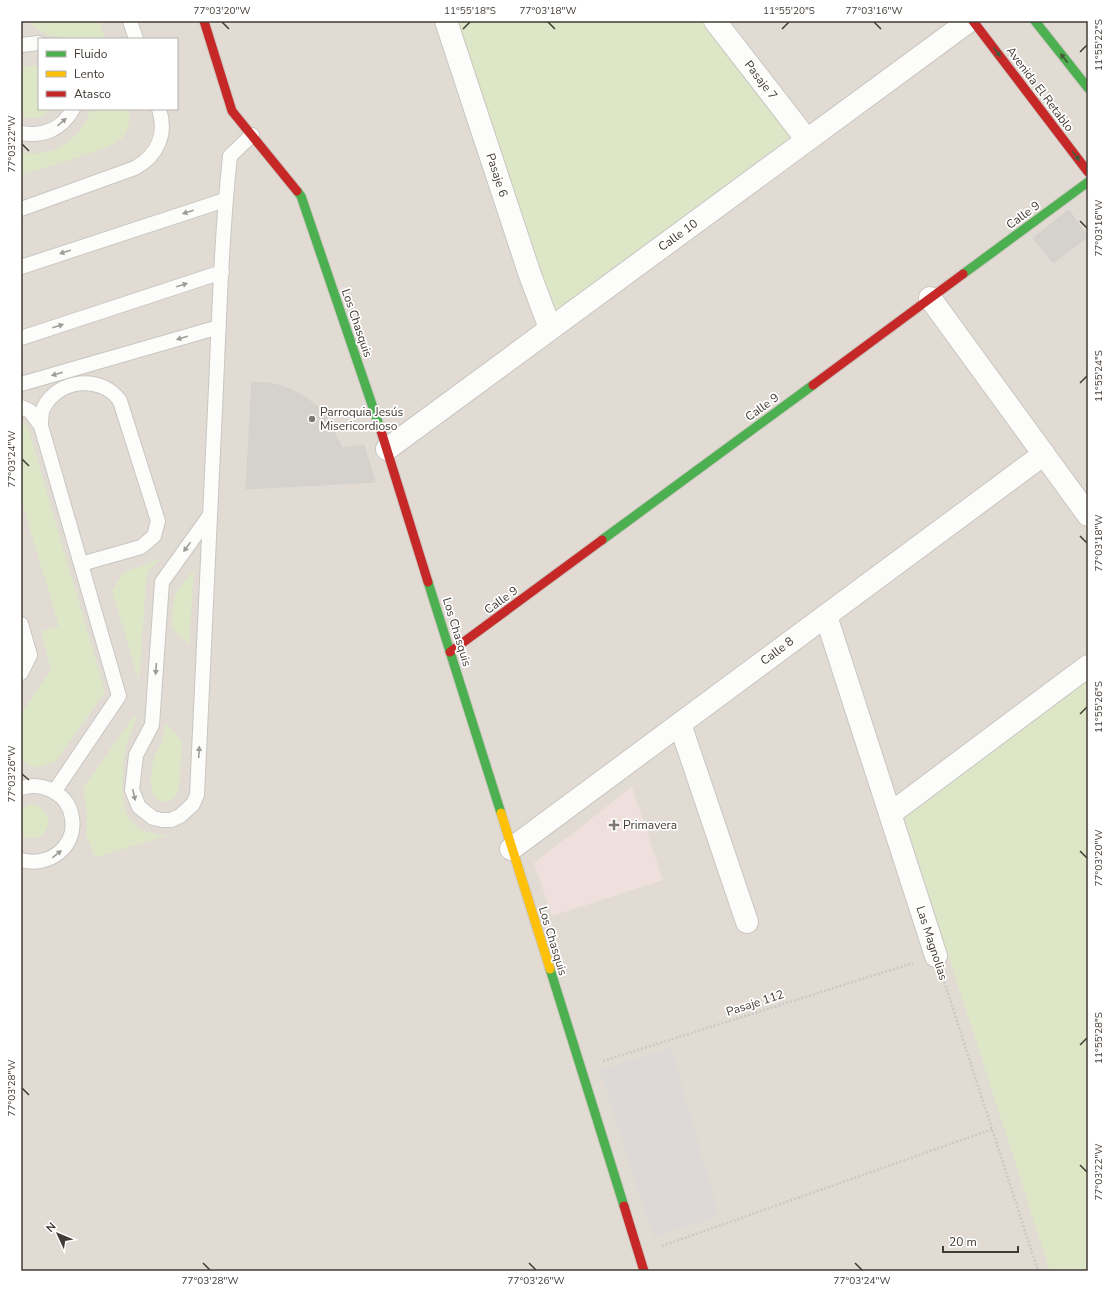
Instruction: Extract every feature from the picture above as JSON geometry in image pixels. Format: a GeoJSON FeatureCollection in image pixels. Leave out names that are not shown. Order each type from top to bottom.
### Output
{"type":"FeatureCollection","features":[{"type":"Feature","properties":{"kind":"street","name":"Los Chasquis"},"geometry":{"type":"LineString","coordinates":[[204,21],[232,111],[301,196],[387,449],[644,1271]]}},
{"type":"Feature","properties":{"kind":"street","name":"Pasaje 6"},"geometry":{"type":"LineString","coordinates":[[446,21],[530,275],[550,328]]}},
{"type":"Feature","properties":{"kind":"street","name":"Pasaje 7"},"geometry":{"type":"LineString","coordinates":[[715,21],[807,140]]}},
{"type":"Feature","properties":{"kind":"street","name":"Calle 10"},"geometry":{"type":"LineString","coordinates":[[387,449],[969,21]]}},
{"type":"Feature","properties":{"kind":"street","name":"Avenida El Retablo"},"geometry":{"type":"LineString","coordinates":[[973,21],[1088,172]]}},
{"type":"Feature","properties":{"kind":"street"},"geometry":{"type":"LineString","coordinates":[[1035,21],[1088,88]]}},
{"type":"Feature","properties":{"kind":"street","name":"Calle 9"},"geometry":{"type":"LineString","coordinates":[[450,652],[1088,182]]}},
{"type":"Feature","properties":{"kind":"street"},"geometry":{"type":"LineString","coordinates":[[930,298],[1088,515]]}},
{"type":"Feature","properties":{"kind":"street","name":"Calle 8"},"geometry":{"type":"LineString","coordinates":[[511,849],[1044,454]]}},
{"type":"Feature","properties":{"kind":"street","name":"Las Magnolias"},"geometry":{"type":"LineString","coordinates":[[826,616],[936,956]]}},
{"type":"Feature","properties":{"kind":"street"},"geometry":{"type":"LineString","coordinates":[[890,814],[1088,666]]}},
{"type":"Feature","properties":{"kind":"street"},"geometry":{"type":"LineString","coordinates":[[680,724],[747,922]]}},
{"type":"Feature","properties":{"kind":"lane"},"geometry":{"type":"LineString","coordinates":[[130,21],[136,38]]}},
{"type":"Feature","properties":{"kind":"lane"},"geometry":{"type":"LineString","coordinates":[[21,44],[38,43]]}},
{"type":"Feature","properties":{"kind":"lane"},"geometry":{"type":"LineString","coordinates":[[21,133],[35,135],[48,132],[60,126],[69,117],[72,110]]}},
{"type":"Feature","properties":{"kind":"lane"},"geometry":{"type":"LineString","coordinates":[[21,209],[135,168],[146,162],[154,154],[160,144],[163,131],[160,110]]}},
{"type":"Feature","properties":{"kind":"lane"},"geometry":{"type":"LineString","coordinates":[[210,515],[162,582],[152,724],[136,755],[132,790],[138,807],[153,818],[162,820],[171,820],[183,814],[193,804],[197,795],[226,200],[230,156],[252,135]]}},
{"type":"Feature","properties":{"kind":"lane"},"geometry":{"type":"LineString","coordinates":[[21,267],[226,200]]}},
{"type":"Feature","properties":{"kind":"lane"},"geometry":{"type":"LineString","coordinates":[[21,338],[222,272]]}},
{"type":"Feature","properties":{"kind":"lane"},"geometry":{"type":"LineString","coordinates":[[21,384],[219,327]]}},
{"type":"Feature","properties":{"kind":"lane"},"geometry":{"type":"LineString","coordinates":[[41,426],[43,408],[59,391],[125,354]]}},
{"type":"Feature","properties":{"kind":"lane"},"geometry":{"type":"LineString","coordinates":[[70,386],[95,384],[114,393],[120,401],[158,521],[154,536],[141,547],[81,564]]}},
{"type":"Feature","properties":{"kind":"lane"},"geometry":{"type":"LineString","coordinates":[[21,407],[30,411],[41,426],[119,696],[54,792]]}},
{"type":"Feature","properties":{"kind":"lane"},"geometry":{"type":"LineString","coordinates":[[21,624],[30,655],[21,673]]}},
{"type":"Feature","properties":{"kind":"lane"},"geometry":{"type":"LineString","coordinates":[[21,780],[40,786],[61,796],[68,806],[72,817],[72,829],[68,841],[62,851],[52,858],[40,862],[28,862],[21,860]]}},
{"type":"Feature","properties":{"kind":"lane"},"geometry":{"type":"LineString","coordinates":[[21,788],[28,786],[40,786]]}},
{"type":"Feature","properties":{"kind":"path","name":"Pasaje 112"},"geometry":{"type":"LineString","coordinates":[[580,1068],[936,956]]}},
{"type":"Feature","properties":{"kind":"path","name":"Las Magnolias"},"geometry":{"type":"LineString","coordinates":[[936,956],[1038,1271]]}},
{"type":"Feature","properties":{"kind":"path"},"geometry":{"type":"LineString","coordinates":[[638,1254],[993,1129]]}},
{"type":"Feature","properties":{"kind":"shaded area"},"geometry":{"type":"Polygon","coordinates":[[[21,21],[1088,21],[1088,1271],[21,1271],[21,21]]]}},
{"type":"Feature","properties":{"kind":"shaded area","name":"Primavera"},"geometry":{"type":"Polygon","coordinates":[[[632,787],[663,880],[552,916],[534,863],[632,787]]]}},
{"type":"Feature","properties":{"kind":"shaded area"},"geometry":{"type":"Polygon","coordinates":[[[671,1048],[719,1216],[653,1237],[600,1070],[671,1048]]]}},
{"type":"Feature","properties":{"kind":"green space"},"geometry":{"type":"Polygon","coordinates":[[[28,21],[99,21],[105,38],[64,38],[44,33],[35,28],[28,21]]]}},
{"type":"Feature","properties":{"kind":"green space"},"geometry":{"type":"Polygon","coordinates":[[[457,21],[714,21],[799,131],[549,315],[457,21]]]}},
{"type":"Feature","properties":{"kind":"green space"},"geometry":{"type":"Polygon","coordinates":[[[32,65],[38,66],[38,110],[50,110],[41,116],[29,118],[21,116],[21,68],[32,65]]]}},
{"type":"Feature","properties":{"kind":"green space"},"geometry":{"type":"Polygon","coordinates":[[[91,110],[128,110],[129,124],[126,132],[122,138],[115,143],[58,164],[21,175],[21,152],[33,153],[55,149],[73,138],[86,120],[91,110]]]}},
{"type":"Feature","properties":{"kind":"green space"},"geometry":{"type":"Polygon","coordinates":[[[21,420],[28,427],[105,692],[56,761],[41,767],[33,767],[21,761],[21,714],[51,669],[41,632],[59,626],[21,499],[21,420]]]}},
{"type":"Feature","properties":{"kind":"green space"},"geometry":{"type":"Polygon","coordinates":[[[162,558],[149,570],[146,583],[139,681],[112,591],[122,573],[162,558]]]}},
{"type":"Feature","properties":{"kind":"green space"},"geometry":{"type":"Polygon","coordinates":[[[194,570],[189,645],[172,628],[173,608],[175,596],[178,590],[194,570]]]}},
{"type":"Feature","properties":{"kind":"green space"},"geometry":{"type":"Polygon","coordinates":[[[1088,681],[1088,1271],[1050,1271],[904,817],[1088,681]]]}},
{"type":"Feature","properties":{"kind":"green space"},"geometry":{"type":"Polygon","coordinates":[[[137,712],[124,758],[123,799],[125,809],[129,818],[143,831],[154,834],[168,835],[95,858],[86,834],[87,813],[83,788],[137,712]]]}},
{"type":"Feature","properties":{"kind":"green space"},"geometry":{"type":"Polygon","coordinates":[[[165,722],[182,741],[179,790],[169,801],[161,801],[156,798],[153,793],[151,778],[154,758],[164,734],[165,722]]]}},
{"type":"Feature","properties":{"kind":"green space"},"geometry":{"type":"Polygon","coordinates":[[[32,804],[42,809],[47,815],[48,822],[42,835],[36,838],[29,838],[21,834],[21,809],[32,804]]]}},
{"type":"Feature","properties":{"kind":"building"},"geometry":{"type":"Polygon","coordinates":[[[1069,210],[1088,237],[1053,263],[1033,238],[1069,210]]]}},
{"type":"Feature","properties":{"kind":"building"},"geometry":{"type":"Polygon","coordinates":[[[252,382],[270,383],[288,388],[305,397],[318,407],[328,419],[342,448],[364,445],[375,482],[246,489],[252,382]]]}},
{"type":"Feature","properties":{"kind":"traffic: fast"},"geometry":{"type":"LineString","coordinates":[[1035,21],[1088,88]]}},
{"type":"Feature","properties":{"kind":"traffic: fast"},"geometry":{"type":"LineString","coordinates":[[963,274],[1088,182]]}},
{"type":"Feature","properties":{"kind":"traffic: fast"},"geometry":{"type":"LineString","coordinates":[[297,191],[301,196],[381,431]]}},
{"type":"Feature","properties":{"kind":"traffic: fast"},"geometry":{"type":"LineString","coordinates":[[602,540],[813,385]]}},
{"type":"Feature","properties":{"kind":"traffic: fast"},"geometry":{"type":"LineString","coordinates":[[428,582],[501,813]]}},
{"type":"Feature","properties":{"kind":"traffic: fast"},"geometry":{"type":"LineString","coordinates":[[550,969],[624,1206]]}},
{"type":"Feature","properties":{"kind":"traffic: slow"},"geometry":{"type":"LineString","coordinates":[[501,813],[550,969]]}},
{"type":"Feature","properties":{"kind":"traffic: jam"},"geometry":{"type":"LineString","coordinates":[[204,21],[232,111],[297,191]]}},
{"type":"Feature","properties":{"kind":"traffic: jam"},"geometry":{"type":"LineString","coordinates":[[973,21],[1088,172]]}},
{"type":"Feature","properties":{"kind":"traffic: jam"},"geometry":{"type":"LineString","coordinates":[[813,385],[963,274]]}},
{"type":"Feature","properties":{"kind":"traffic: jam"},"geometry":{"type":"LineString","coordinates":[[381,431],[428,582]]}},
{"type":"Feature","properties":{"kind":"traffic: jam"},"geometry":{"type":"LineString","coordinates":[[450,652],[602,540]]}},
{"type":"Feature","properties":{"kind":"traffic: jam"},"geometry":{"type":"LineString","coordinates":[[624,1206],[644,1271]]}},
{"type":"Feature","properties":{"kind":"place","name":"Parroquia Jesús Misericordioso"},"geometry":{"type":"Point","coordinates":[312,419]}},
{"type":"Feature","properties":{"kind":"place","name":"Primavera"},"geometry":{"type":"Point","coordinates":[614,825]}}]}
